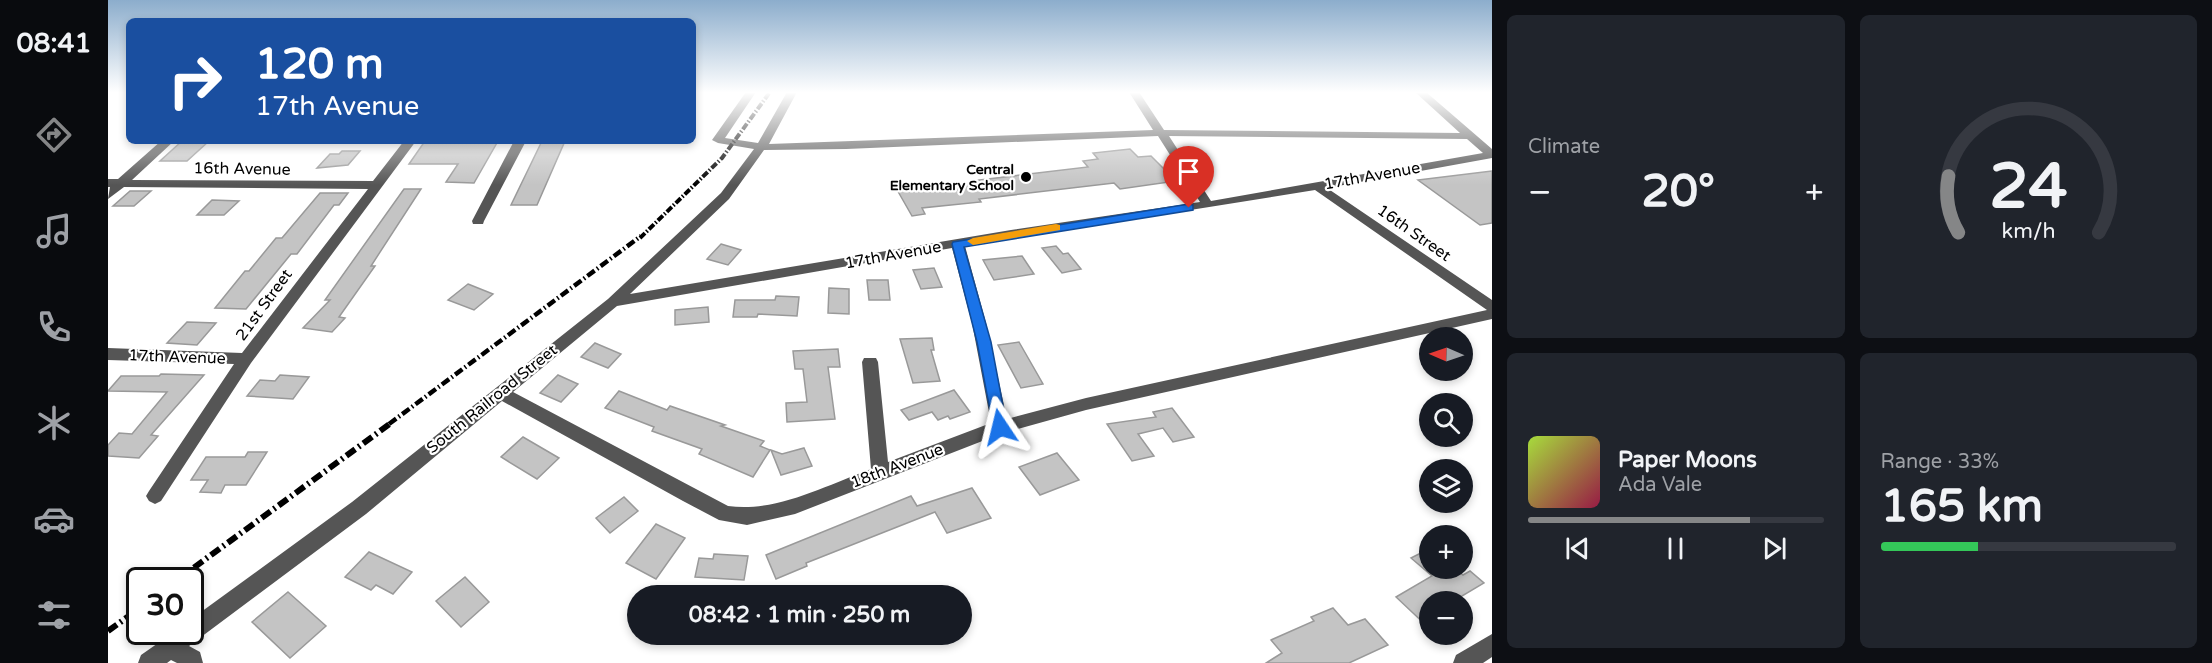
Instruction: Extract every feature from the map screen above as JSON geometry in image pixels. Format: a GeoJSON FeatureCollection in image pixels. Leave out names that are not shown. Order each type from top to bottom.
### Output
{"type":"FeatureCollection","features":[{"type":"Feature","properties":{"kind":"street"},"geometry":{"type":"LineString","coordinates":[[729,123],[717,140],[761,147],[846,146],[1161,133],[1470,136]]}},
{"type":"Feature","properties":{"kind":"street","name":"South Railroad Street"},"geometry":{"type":"LineString","coordinates":[[149,663],[358,508],[613,302],[710,211],[743,174],[775,123]]}},
{"type":"Feature","properties":{"kind":"street"},"geometry":{"type":"LineString","coordinates":[[1154,123],[1208,206]]}},
{"type":"Feature","properties":{"kind":"street"},"geometry":{"type":"LineString","coordinates":[[1455,123],[1492,155]]}},
{"type":"Feature","properties":{"kind":"street"},"geometry":{"type":"LineString","coordinates":[[108,195],[114,183],[164,144]]}},
{"type":"Feature","properties":{"kind":"street","name":"21st Street"},"geometry":{"type":"LineString","coordinates":[[155,496],[246,359],[408,144]]}},
{"type":"Feature","properties":{"kind":"street"},"geometry":{"type":"LineString","coordinates":[[478,221],[518,144]]}},
{"type":"Feature","properties":{"kind":"street","name":"17th Avenue"},"geometry":{"type":"LineString","coordinates":[[613,302],[958,244],[1208,206],[1492,155]]}},
{"type":"Feature","properties":{"kind":"street","name":"16th Avenue"},"geometry":{"type":"LineString","coordinates":[[114,183],[376,185]]}},
{"type":"Feature","properties":{"kind":"street","name":"16th Street"},"geometry":{"type":"LineString","coordinates":[[1317,186],[1492,307]]}},
{"type":"Feature","properties":{"kind":"street"},"geometry":{"type":"LineString","coordinates":[[958,244],[984,342],[1000,427]]}},
{"type":"Feature","properties":{"kind":"street","name":"18th Avenue"},"geometry":{"type":"LineString","coordinates":[[500,393],[726,514],[747,517],[768,514],[1000,427],[1086,404],[1492,314]]}},
{"type":"Feature","properties":{"kind":"street","name":"17th Avenue"},"geometry":{"type":"LineString","coordinates":[[108,354],[246,359]]}},
{"type":"Feature","properties":{"kind":"street"},"geometry":{"type":"LineString","coordinates":[[870,362],[880,472]]}},
{"type":"Feature","properties":{"kind":"street"},"geometry":{"type":"LineString","coordinates":[[1464,663],[1492,644]]}},
{"type":"Feature","properties":{"kind":"street"},"geometry":{"type":"LineString","coordinates":[[171,647],[192,660],[192,663]]}},
{"type":"Feature","properties":{"kind":"building"},"geometry":{"type":"Polygon","coordinates":[[[179,144],[206,144],[187,161],[160,161],[179,144]]]}},
{"type":"Feature","properties":{"kind":"building"},"geometry":{"type":"Polygon","coordinates":[[[423,144],[496,144],[474,183],[446,182],[458,164],[409,164],[423,144]]]}},
{"type":"Feature","properties":{"kind":"building"},"geometry":{"type":"Polygon","coordinates":[[[541,144],[564,144],[537,205],[511,205],[541,144]]]}},
{"type":"Feature","properties":{"kind":"building"},"geometry":{"type":"Polygon","coordinates":[[[1130,149],[1138,157],[1151,156],[1176,181],[1120,189],[1114,183],[979,199],[981,202],[922,208],[925,214],[912,216],[896,188],[909,187],[911,190],[1088,167],[1083,161],[1098,159],[1093,153],[1130,149]]]}},
{"type":"Feature","properties":{"kind":"building"},"geometry":{"type":"Polygon","coordinates":[[[342,151],[360,151],[348,165],[317,168],[330,154],[339,154],[342,151]]]}},
{"type":"Feature","properties":{"kind":"building"},"geometry":{"type":"Polygon","coordinates":[[[1492,171],[1492,223],[1480,225],[1418,180],[1492,171]]]}},
{"type":"Feature","properties":{"kind":"building"},"geometry":{"type":"Polygon","coordinates":[[[404,189],[421,189],[371,266],[375,266],[339,317],[345,318],[332,332],[303,328],[330,300],[325,300],[404,189]]]}},
{"type":"Feature","properties":{"kind":"building"},"geometry":{"type":"Polygon","coordinates":[[[130,191],[151,191],[134,206],[113,206],[130,191]]]}},
{"type":"Feature","properties":{"kind":"building"},"geometry":{"type":"Polygon","coordinates":[[[320,193],[348,193],[339,205],[334,205],[297,254],[291,254],[246,309],[215,308],[245,271],[249,271],[276,238],[282,238],[320,193]]]}},
{"type":"Feature","properties":{"kind":"building"},"geometry":{"type":"Polygon","coordinates":[[[212,200],[239,201],[224,215],[197,215],[212,200]]]}},
{"type":"Feature","properties":{"kind":"building"},"geometry":{"type":"Polygon","coordinates":[[[721,244],[741,250],[728,265],[707,259],[721,244]]]}},
{"type":"Feature","properties":{"kind":"building"},"geometry":{"type":"Polygon","coordinates":[[[1056,246],[1063,254],[1068,253],[1081,269],[1062,273],[1042,248],[1056,246]]]}},
{"type":"Feature","properties":{"kind":"building"},"geometry":{"type":"Polygon","coordinates":[[[1022,256],[1034,274],[994,280],[983,260],[1022,256]]]}},
{"type":"Feature","properties":{"kind":"building"},"geometry":{"type":"Polygon","coordinates":[[[934,268],[942,287],[921,289],[913,270],[934,268]]]}},
{"type":"Feature","properties":{"kind":"building"},"geometry":{"type":"Polygon","coordinates":[[[867,280],[888,280],[890,300],[869,300],[867,280]]]}},
{"type":"Feature","properties":{"kind":"building"},"geometry":{"type":"Polygon","coordinates":[[[468,284],[493,294],[474,310],[448,300],[468,284]]]}},
{"type":"Feature","properties":{"kind":"building"},"geometry":{"type":"Polygon","coordinates":[[[829,288],[849,289],[849,314],[828,313],[829,288]]]}},
{"type":"Feature","properties":{"kind":"building"},"geometry":{"type":"Polygon","coordinates":[[[776,296],[799,297],[797,316],[758,314],[757,317],[733,317],[735,300],[775,300],[776,296]]]}},
{"type":"Feature","properties":{"kind":"building"},"geometry":{"type":"Polygon","coordinates":[[[708,307],[709,322],[675,325],[675,310],[708,307]]]}},
{"type":"Feature","properties":{"kind":"building"},"geometry":{"type":"Polygon","coordinates":[[[187,322],[216,323],[197,345],[167,343],[187,322]]]}},
{"type":"Feature","properties":{"kind":"building"},"geometry":{"type":"Polygon","coordinates":[[[932,338],[934,350],[931,350],[940,381],[913,383],[900,339],[932,338]]]}},
{"type":"Feature","properties":{"kind":"building"},"geometry":{"type":"Polygon","coordinates":[[[1019,342],[1043,384],[1021,388],[998,345],[1019,342]]]}},
{"type":"Feature","properties":{"kind":"building"},"geometry":{"type":"Polygon","coordinates":[[[595,343],[621,354],[608,368],[581,357],[595,343]]]}},
{"type":"Feature","properties":{"kind":"building"},"geometry":{"type":"Polygon","coordinates":[[[838,349],[840,367],[828,367],[835,419],[787,422],[786,403],[807,402],[803,369],[795,369],[793,351],[838,349]]]}},
{"type":"Feature","properties":{"kind":"building"},"geometry":{"type":"Polygon","coordinates":[[[161,374],[204,375],[151,435],[158,436],[139,458],[108,456],[108,445],[119,433],[132,434],[167,392],[108,391],[121,376],[159,376],[161,374]]]}},
{"type":"Feature","properties":{"kind":"building"},"geometry":{"type":"Polygon","coordinates":[[[280,375],[309,377],[293,399],[247,396],[260,380],[275,381],[280,375]]]}},
{"type":"Feature","properties":{"kind":"building"},"geometry":{"type":"Polygon","coordinates":[[[558,375],[578,384],[561,402],[540,393],[558,375]]]}},
{"type":"Feature","properties":{"kind":"building"},"geometry":{"type":"Polygon","coordinates":[[[954,390],[970,412],[950,419],[948,416],[938,420],[932,412],[909,420],[901,410],[954,390]]]}},
{"type":"Feature","properties":{"kind":"building"},"geometry":{"type":"Polygon","coordinates":[[[619,391],[667,410],[670,406],[725,425],[721,426],[764,441],[760,446],[770,450],[753,477],[699,454],[702,449],[652,431],[654,427],[605,408],[619,391]]]}},
{"type":"Feature","properties":{"kind":"building"},"geometry":{"type":"Polygon","coordinates":[[[1172,408],[1194,437],[1173,442],[1163,428],[1138,434],[1154,456],[1132,461],[1107,424],[1156,417],[1153,412],[1172,408]]]}},
{"type":"Feature","properties":{"kind":"building"},"geometry":{"type":"Polygon","coordinates":[[[523,437],[559,458],[537,479],[501,457],[523,437]]]}},
{"type":"Feature","properties":{"kind":"building"},"geometry":{"type":"Polygon","coordinates":[[[804,448],[812,466],[781,475],[771,450],[782,454],[804,448]]]}},
{"type":"Feature","properties":{"kind":"building"},"geometry":{"type":"Polygon","coordinates":[[[248,452],[267,452],[246,485],[225,485],[221,493],[200,492],[208,480],[191,480],[206,457],[245,457],[248,452]]]}},
{"type":"Feature","properties":{"kind":"building"},"geometry":{"type":"Polygon","coordinates":[[[1057,453],[1079,480],[1040,495],[1019,467],[1057,453]]]}},
{"type":"Feature","properties":{"kind":"building"},"geometry":{"type":"Polygon","coordinates":[[[972,488],[991,518],[947,533],[935,512],[806,563],[807,566],[776,579],[766,555],[911,496],[917,506],[972,488]]]}},
{"type":"Feature","properties":{"kind":"building"},"geometry":{"type":"Polygon","coordinates":[[[624,497],[638,511],[610,533],[596,518],[624,497]]]}},
{"type":"Feature","properties":{"kind":"building"},"geometry":{"type":"Polygon","coordinates":[[[656,524],[685,538],[656,579],[626,563],[656,524]]]}},
{"type":"Feature","properties":{"kind":"building"},"geometry":{"type":"Polygon","coordinates":[[[369,552],[412,572],[393,594],[376,585],[371,590],[345,577],[369,552]]]}},
{"type":"Feature","properties":{"kind":"building"},"geometry":{"type":"Polygon","coordinates":[[[714,554],[748,556],[744,580],[695,577],[699,558],[713,559],[714,554]]]}},
{"type":"Feature","properties":{"kind":"building"},"geometry":{"type":"Polygon","coordinates":[[[1419,554],[1419,565],[1411,558],[1419,554]]]}},
{"type":"Feature","properties":{"kind":"building"},"geometry":{"type":"Polygon","coordinates":[[[1473,574],[1484,583],[1471,591],[1419,591],[1419,619],[1396,597],[1427,579],[1473,579],[1473,574]]]}},
{"type":"Feature","properties":{"kind":"building"},"geometry":{"type":"Polygon","coordinates":[[[465,577],[489,602],[461,627],[436,601],[465,577]]]}},
{"type":"Feature","properties":{"kind":"building"},"geometry":{"type":"Polygon","coordinates":[[[288,592],[326,626],[290,658],[252,622],[288,592]]]}},
{"type":"Feature","properties":{"kind":"building"},"geometry":{"type":"Polygon","coordinates":[[[1333,608],[1348,625],[1365,619],[1388,645],[1349,663],[1266,663],[1282,653],[1271,640],[1314,621],[1311,617],[1333,608]]]}},
{"type":"Feature","properties":{"kind":"railway"},"geometry":{"type":"LineString","coordinates":[[640,238],[722,158],[747,123]]}},
{"type":"Feature","properties":{"kind":"railway"},"geometry":{"type":"LineString","coordinates":[[389,424],[641,236]]}},
{"type":"Feature","properties":{"kind":"railway"},"geometry":{"type":"LineString","coordinates":[[195,567],[391,423]]}},
{"type":"Feature","properties":{"kind":"railway"},"geometry":{"type":"LineString","coordinates":[[108,631],[126,618]]}},
{"type":"Feature","properties":{"kind":"slow traffic"},"geometry":{"type":"LineString","coordinates":[[973,241],[1056,228]]}},
{"type":"Feature","properties":{"kind":"place","name":"Central Elementary School"},"geometry":{"type":"Point","coordinates":[1026,177]}},
{"type":"Feature","properties":{"kind":"route"},"geometry":{"type":"LineString","coordinates":[[1000,427],[984,342],[958,244],[1189,208]]}}]}
